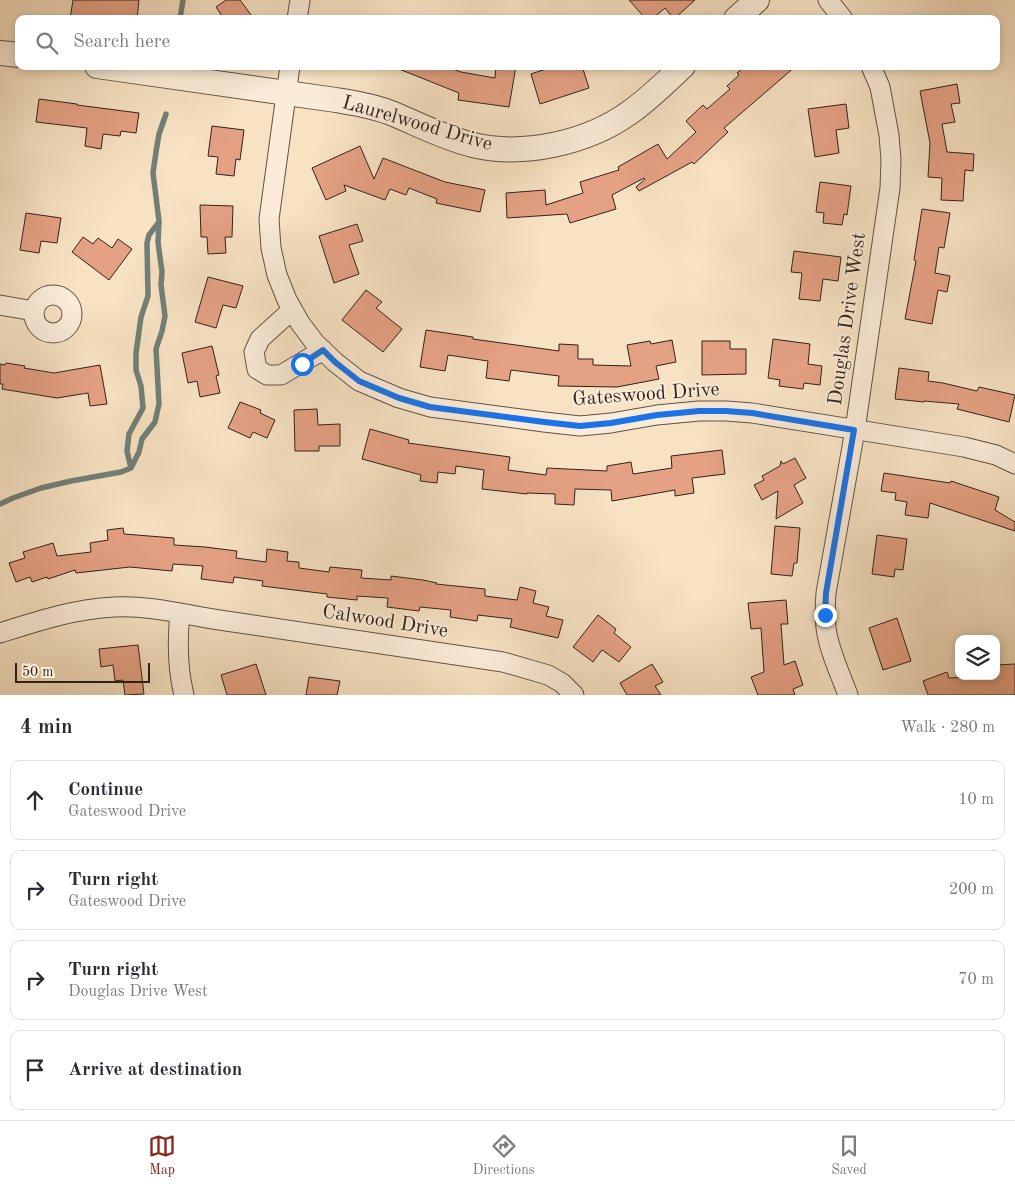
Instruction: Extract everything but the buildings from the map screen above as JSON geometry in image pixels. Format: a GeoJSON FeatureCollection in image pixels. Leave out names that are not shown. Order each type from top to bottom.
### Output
{"type":"FeatureCollection","features":[{"type":"Feature","properties":{"kind":"street"},"geometry":{"type":"LineString","coordinates":[[298,15],[300,0]]}},
{"type":"Feature","properties":{"kind":"street"},"geometry":{"type":"LineString","coordinates":[[740,15],[757,0]]}},
{"type":"Feature","properties":{"kind":"street"},"geometry":{"type":"LineString","coordinates":[[828,0],[840,15]]}},
{"type":"Feature","properties":{"kind":"street"},"geometry":{"type":"LineString","coordinates":[[0,53],[15,55]]}},
{"type":"Feature","properties":{"kind":"street","name":"Laurelwood Drive"},"geometry":{"type":"LineString","coordinates":[[126,70],[286,92],[367,106],[390,113],[451,138],[474,145],[500,149],[561,143],[584,136],[629,113],[679,70]]}},
{"type":"Feature","properties":{"kind":"street","name":"Gateswood Drive"},"geometry":{"type":"LineString","coordinates":[[289,70],[269,219],[271,248],[277,275],[292,310],[315,343],[359,381],[399,398],[430,407],[580,426],[699,411],[752,413],[964,447],[996,455],[1015,464]]}},
{"type":"Feature","properties":{"kind":"street","name":"Douglas Drive West"},"geometry":{"type":"LineString","coordinates":[[848,695],[832,654],[826,630],[825,615],[826,593],[854,430],[890,188],[891,160],[886,113],[880,87],[873,70]]}},
{"type":"Feature","properties":{"kind":"street"},"geometry":{"type":"LineString","coordinates":[[0,306],[34,311]]}},
{"type":"Feature","properties":{"kind":"street"},"geometry":{"type":"LineString","coordinates":[[292,310],[260,339],[254,352],[256,369],[267,375],[281,375],[323,350]]}},
{"type":"Feature","properties":{"kind":"street","name":"Calwood Drive"},"geometry":{"type":"LineString","coordinates":[[0,633],[56,615],[85,609],[115,606],[138,607],[504,662],[548,675],[562,682],[574,695]]}},
{"type":"Feature","properties":{"kind":"street"},"geometry":{"type":"LineString","coordinates":[[180,613],[178,663],[184,695]]}},
{"type":"Feature","properties":{"kind":"waterway"},"geometry":{"type":"LineString","coordinates":[[181,15],[183,0]]}},
{"type":"Feature","properties":{"kind":"waterway"},"geometry":{"type":"LineString","coordinates":[[0,504],[41,488],[121,472],[131,468],[139,452],[142,439],[155,422],[159,404],[156,349],[165,316],[158,242],[159,221],[153,173],[159,134],[166,114]]}},
{"type":"Feature","properties":{"kind":"waterway"},"geometry":{"type":"LineString","coordinates":[[131,468],[127,451],[129,434],[143,408],[141,386],[136,370],[136,353],[141,317],[148,296],[147,243],[149,235],[159,222]]}},
{"type":"Feature","properties":{"kind":"route"},"geometry":{"type":"LineString","coordinates":[[302,364],[323,350],[359,381],[399,398],[430,407],[544,422],[580,426],[657,415],[699,411],[726,411],[752,413],[854,430],[826,593],[825,615]]}}]}
